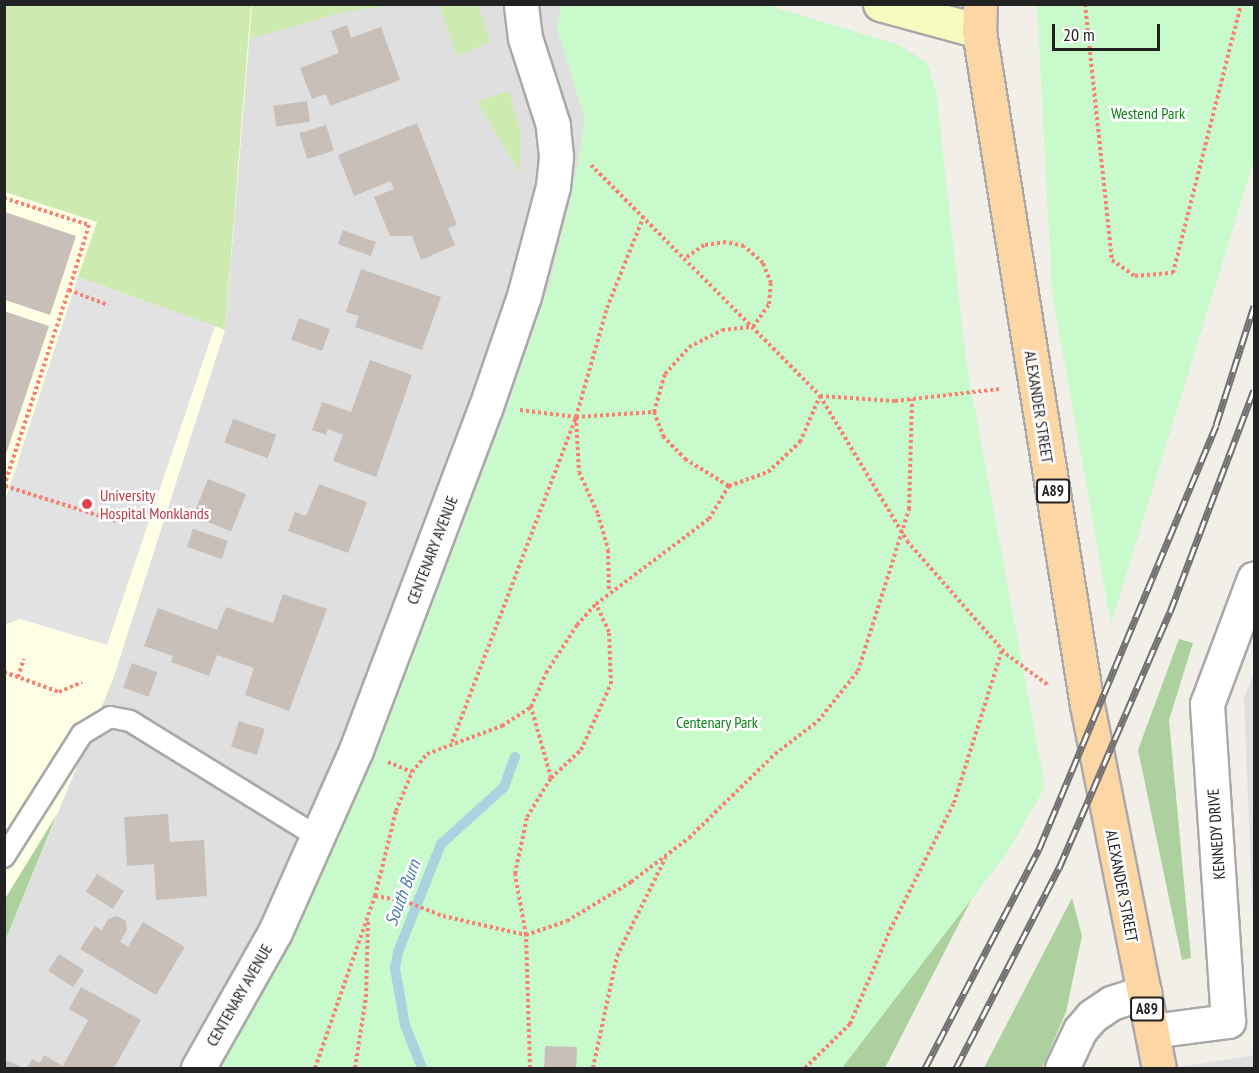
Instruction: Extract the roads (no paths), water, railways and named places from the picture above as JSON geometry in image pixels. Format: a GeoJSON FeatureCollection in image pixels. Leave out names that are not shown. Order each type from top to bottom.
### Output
{"type":"FeatureCollection","features":[{"type":"Feature","properties":{"kind":"main road","name":"ALEXANDER STREET"},"geometry":{"type":"LineString","coordinates":[[978,13],[1087,705],[1144,992]]}},
{"type":"Feature","properties":{"kind":"main road","name":"A89"},"geometry":{"type":"LineString","coordinates":[[1144,992],[1159,1068]]}},
{"type":"Feature","properties":{"kind":"street","name":"CENTENARY AVENUE"},"geometry":{"type":"LineString","coordinates":[[198,1068],[275,932],[357,748],[487,406],[524,296],[553,186],[553,125],[525,38],[521,4]]}},
{"type":"Feature","properties":{"kind":"street"},"geometry":{"type":"LineString","coordinates":[[880,4],[978,13]]}},
{"type":"Feature","properties":{"kind":"street","name":"KENNEDY DRIVE"},"geometry":{"type":"LineString","coordinates":[[1152,1031],[1241,1019],[1207,704],[1254,578]]}},
{"type":"Feature","properties":{"kind":"street"},"geometry":{"type":"LineString","coordinates":[[1062,1068],[1080,1029],[1092,1016],[1111,1003],[1144,992]]}},
{"type":"Feature","properties":{"kind":"lane"},"geometry":{"type":"LineString","coordinates":[[4,857],[82,734],[110,717],[130,721],[318,837]]}},
{"type":"Feature","properties":{"kind":"waterway","name":"South Burn"},"geometry":{"type":"LineString","coordinates":[[422,1068],[405,1025],[395,968],[398,952],[441,844],[504,787],[515,757]]}},
{"type":"Feature","properties":{"kind":"railway"},"geometry":{"type":"LineString","coordinates":[[925,1068],[1039,849],[1216,425],[1254,306]]}},
{"type":"Feature","properties":{"kind":"railway"},"geometry":{"type":"LineString","coordinates":[[956,1068],[1059,868],[1170,612],[1254,390]]}},
{"type":"Feature","properties":{"kind":"place","name":"University Hospital Monklands"},"geometry":{"type":"Point","coordinates":[87,504]}},
{"type":"Feature","properties":{"kind":"park label","name":"Westend Park"},"geometry":{"type":"Point","coordinates":[1148,113]}},
{"type":"Feature","properties":{"kind":"park label","name":"Centenary Park"},"geometry":{"type":"Point","coordinates":[717,722]}}]}
